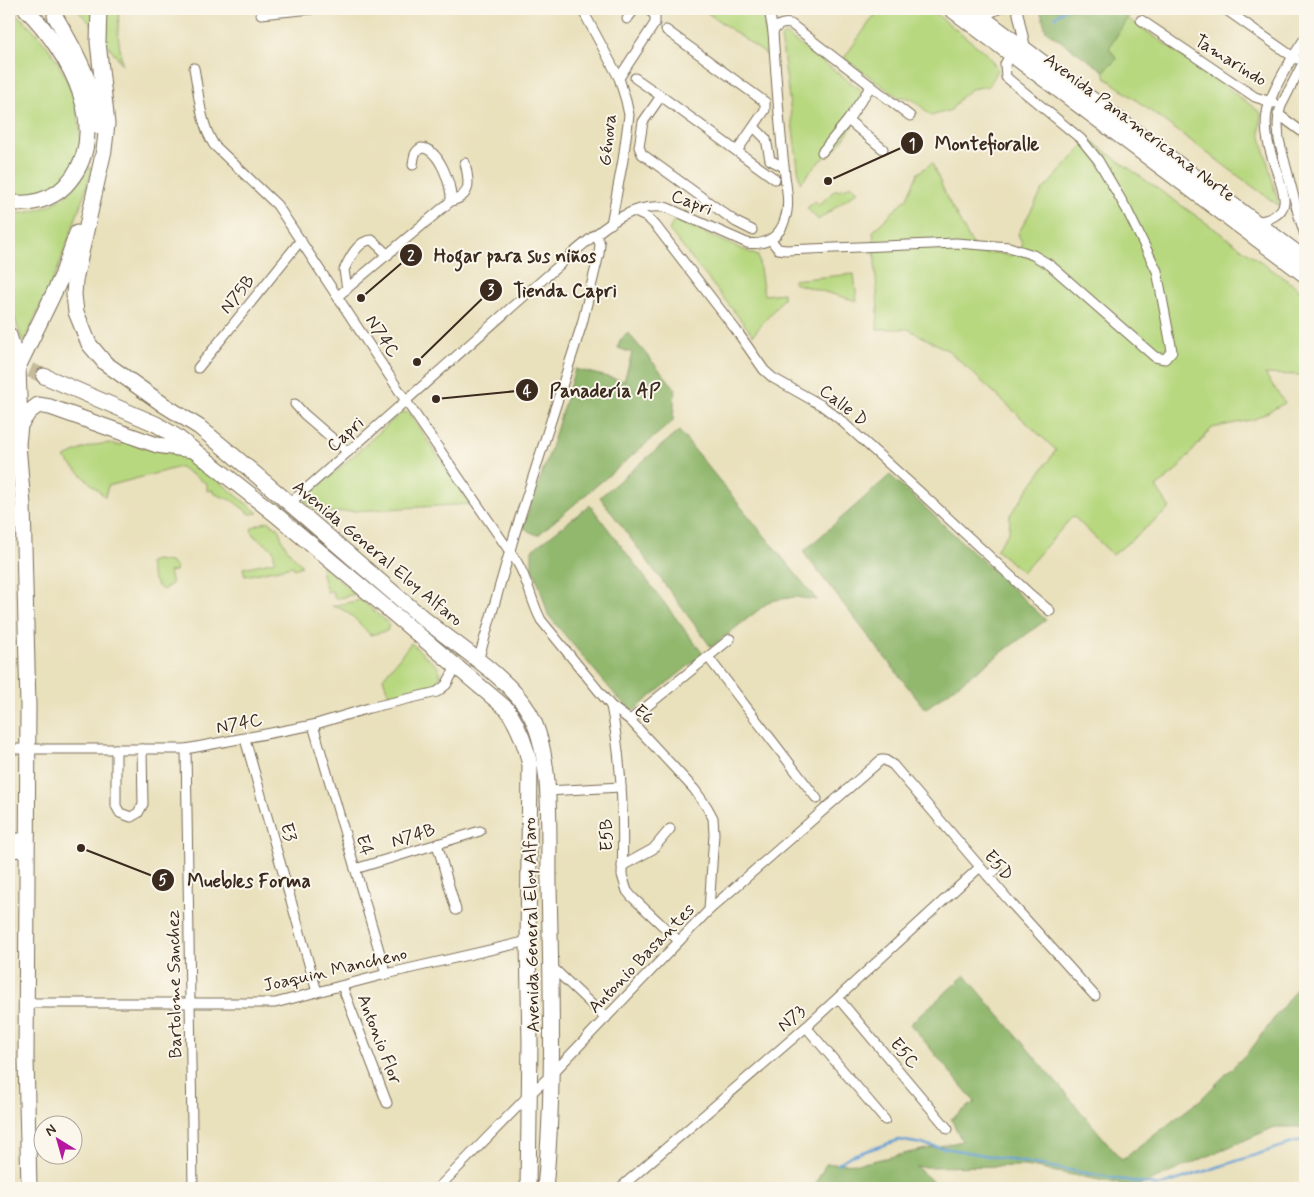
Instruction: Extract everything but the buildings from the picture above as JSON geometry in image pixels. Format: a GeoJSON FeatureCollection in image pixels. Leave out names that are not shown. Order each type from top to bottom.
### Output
{"type":"FeatureCollection","features":[{"type":"Feature","properties":{"kind":"main road"},"geometry":{"type":"LineString","coordinates":[[9,202],[26,204],[48,198],[62,189],[79,169],[86,147],[86,124],[81,97],[75,79],[53,39],[26,9]]}},
{"type":"Feature","properties":{"kind":"main road","name":"Avenida General Eloy Alfaro"},"geometry":{"type":"LineString","coordinates":[[99,9],[98,42],[107,124],[104,150],[78,266],[74,295],[76,312],[89,344],[105,363],[164,405],[199,427],[422,618],[509,687],[524,704],[532,718],[542,744],[547,791],[551,966],[551,1075],[546,1188]]}},
{"type":"Feature","properties":{"kind":"main road","name":"Avenida Panamericana Norte"},"geometry":{"type":"LineString","coordinates":[[952,9],[1019,52],[1257,221],[1305,259]]}},
{"type":"Feature","properties":{"kind":"main road"},"geometry":{"type":"LineString","coordinates":[[52,12],[81,47],[101,78]]}},
{"type":"Feature","properties":{"kind":"main road"},"geometry":{"type":"LineString","coordinates":[[18,367],[62,276],[94,174],[99,147],[99,124],[90,86],[82,64],[52,12]]}},
{"type":"Feature","properties":{"kind":"main road","name":"Avenida Panamericana Norte"},"geometry":{"type":"LineString","coordinates":[[976,13],[1019,52],[1305,275]]}},
{"type":"Feature","properties":{"kind":"main road"},"geometry":{"type":"LineString","coordinates":[[9,335],[18,367],[20,425],[18,444],[23,505],[28,748],[26,1059],[29,1188]]}},
{"type":"Feature","properties":{"kind":"main road","name":"Avenida General Eloy Alfaro"},"geometry":{"type":"LineString","coordinates":[[44,376],[169,431],[275,514],[508,710],[526,746],[530,765],[528,1188]]}},
{"type":"Feature","properties":{"kind":"main road"},"geometry":{"type":"LineString","coordinates":[[20,425],[29,412],[38,405],[50,407],[157,445],[194,450]]}},
{"type":"Feature","properties":{"kind":"main road"},"geometry":{"type":"LineString","coordinates":[[9,840],[28,845]]}},
{"type":"Feature","properties":{"kind":"main road"},"geometry":{"type":"LineString","coordinates":[[9,851],[28,845]]}},
{"type":"Feature","properties":{"kind":"street"},"geometry":{"type":"LineString","coordinates":[[261,14],[312,9]]}},
{"type":"Feature","properties":{"kind":"street","name":"Génova"},"geometry":{"type":"LineString","coordinates":[[582,9],[619,78],[626,101],[628,127],[611,224]]}},
{"type":"Feature","properties":{"kind":"street"},"geometry":{"type":"LineString","coordinates":[[627,19],[634,9]]}},
{"type":"Feature","properties":{"kind":"street"},"geometry":{"type":"LineString","coordinates":[[619,78],[655,23],[654,15],[647,9]]}},
{"type":"Feature","properties":{"kind":"street"},"geometry":{"type":"LineString","coordinates":[[769,9],[773,32],[787,192],[786,220],[771,240],[778,249],[956,243],[1009,247],[1033,255],[1050,265],[1155,357],[1165,359],[1170,356],[1172,351],[1157,271],[1127,210],[1098,160],[1081,139],[1006,77],[1005,64],[1019,52],[1017,9]]}},
{"type":"Feature","properties":{"kind":"street"},"geometry":{"type":"LineString","coordinates":[[976,13],[998,9]]}},
{"type":"Feature","properties":{"kind":"street"},"geometry":{"type":"LineString","coordinates":[[1225,9],[1304,63],[1280,110],[1279,140],[1305,235]]}},
{"type":"Feature","properties":{"kind":"street","name":"Tamarindo"},"geometry":{"type":"LineString","coordinates":[[1141,20],[1255,97],[1270,102],[1305,134]]}},
{"type":"Feature","properties":{"kind":"street"},"geometry":{"type":"LineString","coordinates":[[773,32],[781,24],[791,24],[910,116]]}},
{"type":"Feature","properties":{"kind":"street"},"geometry":{"type":"LineString","coordinates":[[666,30],[765,102],[766,107],[737,151]]}},
{"type":"Feature","properties":{"kind":"street"},"geometry":{"type":"LineString","coordinates":[[1257,221],[1270,219],[1284,205],[1284,194],[1269,144],[1266,127],[1267,114],[1270,102],[1305,38]]}},
{"type":"Feature","properties":{"kind":"street","name":"N74C"},"geometry":{"type":"LineString","coordinates":[[194,68],[205,127],[214,145],[277,205],[509,553]]}},
{"type":"Feature","properties":{"kind":"street"},"geometry":{"type":"LineString","coordinates":[[635,78],[775,179]]}},
{"type":"Feature","properties":{"kind":"street"},"geometry":{"type":"LineString","coordinates":[[822,152],[848,120],[870,86]]}},
{"type":"Feature","properties":{"kind":"street"},"geometry":{"type":"LineString","coordinates":[[661,96],[643,122],[640,151],[736,222],[752,230]]}},
{"type":"Feature","properties":{"kind":"street"},"geometry":{"type":"LineString","coordinates":[[848,120],[883,149]]}},
{"type":"Feature","properties":{"kind":"street"},"geometry":{"type":"LineString","coordinates":[[754,127],[766,139],[772,162],[784,167]]}},
{"type":"Feature","properties":{"kind":"street"},"geometry":{"type":"LineString","coordinates":[[413,165],[414,155],[417,151],[426,148],[431,150],[436,156],[450,185],[452,201]]}},
{"type":"Feature","properties":{"kind":"street"},"geometry":{"type":"LineString","coordinates":[[338,296],[452,201],[462,196],[468,186],[469,177],[465,163]]}},
{"type":"Feature","properties":{"kind":"street","name":"Capri"},"geometry":{"type":"LineString","coordinates":[[290,503],[573,253],[618,218],[650,206],[668,208],[747,243],[762,244],[771,240]]}},
{"type":"Feature","properties":{"kind":"street","name":"Calle D"},"geometry":{"type":"LineString","coordinates":[[636,212],[648,218],[656,226],[736,330],[764,370],[773,378],[821,405],[837,417],[1050,611]]}},
{"type":"Feature","properties":{"kind":"street"},"geometry":{"type":"LineString","coordinates":[[478,662],[509,553],[582,324],[599,254],[600,244],[596,234]]}},
{"type":"Feature","properties":{"kind":"street","name":"N75B"},"geometry":{"type":"LineString","coordinates":[[198,368],[301,240]]}},
{"type":"Feature","properties":{"kind":"street"},"geometry":{"type":"LineString","coordinates":[[347,289],[344,270],[364,241],[372,240],[388,255]]}},
{"type":"Feature","properties":{"kind":"street"},"geometry":{"type":"LineString","coordinates":[[295,404],[348,452]]}},
{"type":"Feature","properties":{"kind":"street","name":"E6"},"geometry":{"type":"LineString","coordinates":[[509,553],[523,572],[535,609],[541,620],[611,706],[630,720],[694,789],[713,818],[714,834],[708,910]]}},
{"type":"Feature","properties":{"kind":"street"},"geometry":{"type":"LineString","coordinates":[[630,720],[730,639]]}},
{"type":"Feature","properties":{"kind":"street"},"geometry":{"type":"LineString","coordinates":[[708,657],[817,799]]}},
{"type":"Feature","properties":{"kind":"street","name":"N74C"},"geometry":{"type":"LineString","coordinates":[[9,749],[186,749],[245,739],[313,725],[369,708],[437,692],[446,685],[456,667]]}},
{"type":"Feature","properties":{"kind":"street","name":"E5B"},"geometry":{"type":"LineString","coordinates":[[611,706],[618,746],[621,787],[622,875],[627,891],[679,941]]}},
{"type":"Feature","properties":{"kind":"street","name":"E4"},"geometry":{"type":"LineString","coordinates":[[313,725],[386,974]]}},
{"type":"Feature","properties":{"kind":"street","name":"E3"},"geometry":{"type":"LineString","coordinates":[[245,739],[317,992]]}},
{"type":"Feature","properties":{"kind":"street"},"geometry":{"type":"LineString","coordinates":[[116,749],[116,806],[120,813],[131,817],[138,813],[143,804],[142,749]]}},
{"type":"Feature","properties":{"kind":"street","name":"Bartolome Sanchez"},"geometry":{"type":"LineString","coordinates":[[186,749],[191,1003],[192,1188]]}},
{"type":"Feature","properties":{"kind":"street","name":"E5D"},"geometry":{"type":"LineString","coordinates":[[878,762],[885,760],[893,765],[980,867],[1095,996]]}},
{"type":"Feature","properties":{"kind":"street","name":"Antonio Basantes"},"geometry":{"type":"LineString","coordinates":[[438,1188],[551,1075],[708,910],[878,762]]}},
{"type":"Feature","properties":{"kind":"street"},"geometry":{"type":"LineString","coordinates":[[547,791],[621,787]]}},
{"type":"Feature","properties":{"kind":"street"},"geometry":{"type":"LineString","coordinates":[[622,866],[653,849],[670,829]]}},
{"type":"Feature","properties":{"kind":"street","name":"N74B"},"geometry":{"type":"LineString","coordinates":[[355,869],[480,831]]}},
{"type":"Feature","properties":{"kind":"street"},"geometry":{"type":"LineString","coordinates":[[437,844],[456,910]]}},
{"type":"Feature","properties":{"kind":"street","name":"N73"},"geometry":{"type":"LineString","coordinates":[[620,1188],[806,1027],[980,867]]}},
{"type":"Feature","properties":{"kind":"street"},"geometry":{"type":"LineString","coordinates":[[988,876],[997,869]]}},
{"type":"Feature","properties":{"kind":"street","name":"Joaquin Mancheno"},"geometry":{"type":"LineString","coordinates":[[27,1003],[275,1003],[386,974],[528,941]]}},
{"type":"Feature","properties":{"kind":"street"},"geometry":{"type":"LineString","coordinates":[[551,966],[606,1018]]}},
{"type":"Feature","properties":{"kind":"street","name":"Antonio Flor"},"geometry":{"type":"LineString","coordinates":[[342,986],[388,1103]]}},
{"type":"Feature","properties":{"kind":"street","name":"E5C"},"geometry":{"type":"LineString","coordinates":[[838,998],[948,1129]]}},
{"type":"Feature","properties":{"kind":"street"},"geometry":{"type":"LineString","coordinates":[[806,1027],[885,1120]]}},
{"type":"Feature","properties":{"kind":"green space"},"geometry":{"type":"Polygon","coordinates":[[[9,9],[36,33],[57,62],[66,78],[72,95],[80,130],[79,156],[59,184],[52,190],[27,197],[9,196],[9,9]]]}},
{"type":"Feature","properties":{"kind":"green space"},"geometry":{"type":"Polygon","coordinates":[[[76,9],[119,9],[118,34],[122,64],[97,30],[76,9]]]}},
{"type":"Feature","properties":{"kind":"green space"},"geometry":{"type":"Polygon","coordinates":[[[702,9],[762,9],[770,57],[702,9]]]}},
{"type":"Feature","properties":{"kind":"green space"},"geometry":{"type":"Polygon","coordinates":[[[879,9],[930,9],[987,54],[998,70],[989,86],[971,89],[961,97],[951,110],[931,116],[913,100],[898,97],[844,58],[879,9]]]}},
{"type":"Feature","properties":{"kind":"green space"},"geometry":{"type":"Polygon","coordinates":[[[1040,9],[1133,9],[1109,48],[1117,59],[1104,71],[1046,31],[1040,9]]]}},
{"type":"Feature","properties":{"kind":"green space"},"geometry":{"type":"Polygon","coordinates":[[[1127,18],[1212,76],[1261,113],[1260,133],[1279,206],[1106,78],[1104,71],[1117,59],[1109,48],[1127,18]]]}},
{"type":"Feature","properties":{"kind":"green space"},"geometry":{"type":"Polygon","coordinates":[[[785,34],[868,95],[853,125],[837,148],[818,163],[800,183],[781,37],[785,34]]]}},
{"type":"Feature","properties":{"kind":"green space"},"geometry":{"type":"Polygon","coordinates":[[[1089,140],[1305,293],[1305,373],[1302,375],[1265,374],[1285,403],[1255,419],[1212,428],[1175,472],[1156,487],[1170,508],[1113,555],[1073,516],[1023,572],[996,550],[1009,532],[1010,515],[1056,450],[949,351],[908,329],[877,329],[878,309],[873,231],[907,198],[918,173],[932,163],[947,198],[977,253],[998,253],[1010,256],[1023,245],[1018,234],[1042,191],[1089,140]]]}},
{"type":"Feature","properties":{"kind":"green space"},"geometry":{"type":"Polygon","coordinates":[[[90,167],[92,172],[58,269],[23,343],[9,300],[9,214],[32,211],[61,199],[73,188],[90,167]]]}},
{"type":"Feature","properties":{"kind":"green space"},"geometry":{"type":"Polygon","coordinates":[[[851,185],[858,191],[818,220],[807,208],[815,201],[819,205],[836,189],[838,191],[851,185]]]}},
{"type":"Feature","properties":{"kind":"green space"},"geometry":{"type":"Polygon","coordinates":[[[674,220],[758,256],[764,295],[783,293],[783,299],[753,335],[669,230],[674,220]]]}},
{"type":"Feature","properties":{"kind":"green space"},"geometry":{"type":"Polygon","coordinates":[[[854,274],[857,301],[793,283],[793,280],[854,274]]]}},
{"type":"Feature","properties":{"kind":"green space"},"geometry":{"type":"Polygon","coordinates":[[[628,333],[675,388],[673,421],[538,535],[530,532],[523,527],[550,451],[575,369],[624,381],[632,353],[618,348],[620,340],[628,333]]]}},
{"type":"Feature","properties":{"kind":"green space"},"geometry":{"type":"Polygon","coordinates":[[[402,412],[409,413],[470,504],[321,513],[304,500],[402,412]]]}},
{"type":"Feature","properties":{"kind":"green space"},"geometry":{"type":"Polygon","coordinates":[[[679,431],[817,600],[795,597],[770,601],[711,647],[600,497],[679,431]]]}},
{"type":"Feature","properties":{"kind":"green space"},"geometry":{"type":"Polygon","coordinates":[[[122,441],[185,456],[193,460],[258,513],[250,514],[233,501],[213,493],[213,490],[207,491],[207,484],[180,467],[108,486],[105,497],[64,458],[84,448],[99,444],[120,446],[122,441]]]}},
{"type":"Feature","properties":{"kind":"green space"},"geometry":{"type":"Polygon","coordinates":[[[890,475],[1046,620],[925,709],[803,552],[890,475]]]}},
{"type":"Feature","properties":{"kind":"green space"},"geometry":{"type":"Polygon","coordinates":[[[590,505],[703,654],[633,711],[617,697],[548,615],[532,566],[532,550],[590,505]]]}},
{"type":"Feature","properties":{"kind":"green space"},"geometry":{"type":"Polygon","coordinates":[[[268,521],[280,530],[285,545],[302,566],[294,569],[293,566],[245,576],[243,568],[275,561],[273,549],[255,537],[251,530],[253,527],[268,521]]]}},
{"type":"Feature","properties":{"kind":"green space"},"geometry":{"type":"Polygon","coordinates":[[[156,560],[170,562],[176,567],[175,571],[169,572],[172,584],[163,590],[155,582],[150,570],[149,562],[156,560]]]}},
{"type":"Feature","properties":{"kind":"green space"},"geometry":{"type":"Polygon","coordinates":[[[322,565],[355,594],[335,599],[332,591],[327,592],[322,575],[322,565]]]}},
{"type":"Feature","properties":{"kind":"green space"},"geometry":{"type":"Polygon","coordinates":[[[361,600],[389,624],[387,631],[370,635],[344,610],[332,606],[361,600]]]}},
{"type":"Feature","properties":{"kind":"green space"},"geometry":{"type":"Polygon","coordinates":[[[411,643],[438,667],[440,672],[439,679],[434,685],[389,696],[383,678],[411,643]]]}},
{"type":"Feature","properties":{"kind":"green space"},"geometry":{"type":"Polygon","coordinates":[[[965,975],[1122,1160],[1200,1100],[1252,1048],[1305,977],[1305,1127],[1275,1127],[1137,1187],[1025,1166],[916,1167],[940,1188],[813,1188],[826,1164],[863,1163],[962,1141],[951,1119],[975,1102],[910,1024],[965,975]]]}},
{"type":"Feature","properties":{"kind":"waterway"},"geometry":{"type":"LineString","coordinates":[[1055,17],[1065,9]]}},
{"type":"Feature","properties":{"kind":"waterway"},"geometry":{"type":"LineString","coordinates":[[838,1164],[850,1156],[899,1140],[1159,1186],[1305,1139]]}},
{"type":"Feature","properties":{"kind":"tunnel"},"geometry":{"type":"LineString","coordinates":[[9,361],[44,376]]}},
{"type":"Feature","properties":{"kind":"place","name":"Montefioralle"},"geometry":{"type":"Point","coordinates":[828,181]}},
{"type":"Feature","properties":{"kind":"place","name":"Hogar para sus niños"},"geometry":{"type":"Point","coordinates":[361,298]}},
{"type":"Feature","properties":{"kind":"place","name":"Tienda Capri"},"geometry":{"type":"Point","coordinates":[417,362]}},
{"type":"Feature","properties":{"kind":"place","name":"Panadería AP"},"geometry":{"type":"Point","coordinates":[436,399]}},
{"type":"Feature","properties":{"kind":"place","name":"Muebles Forma"},"geometry":{"type":"Point","coordinates":[81,848]}}]}
